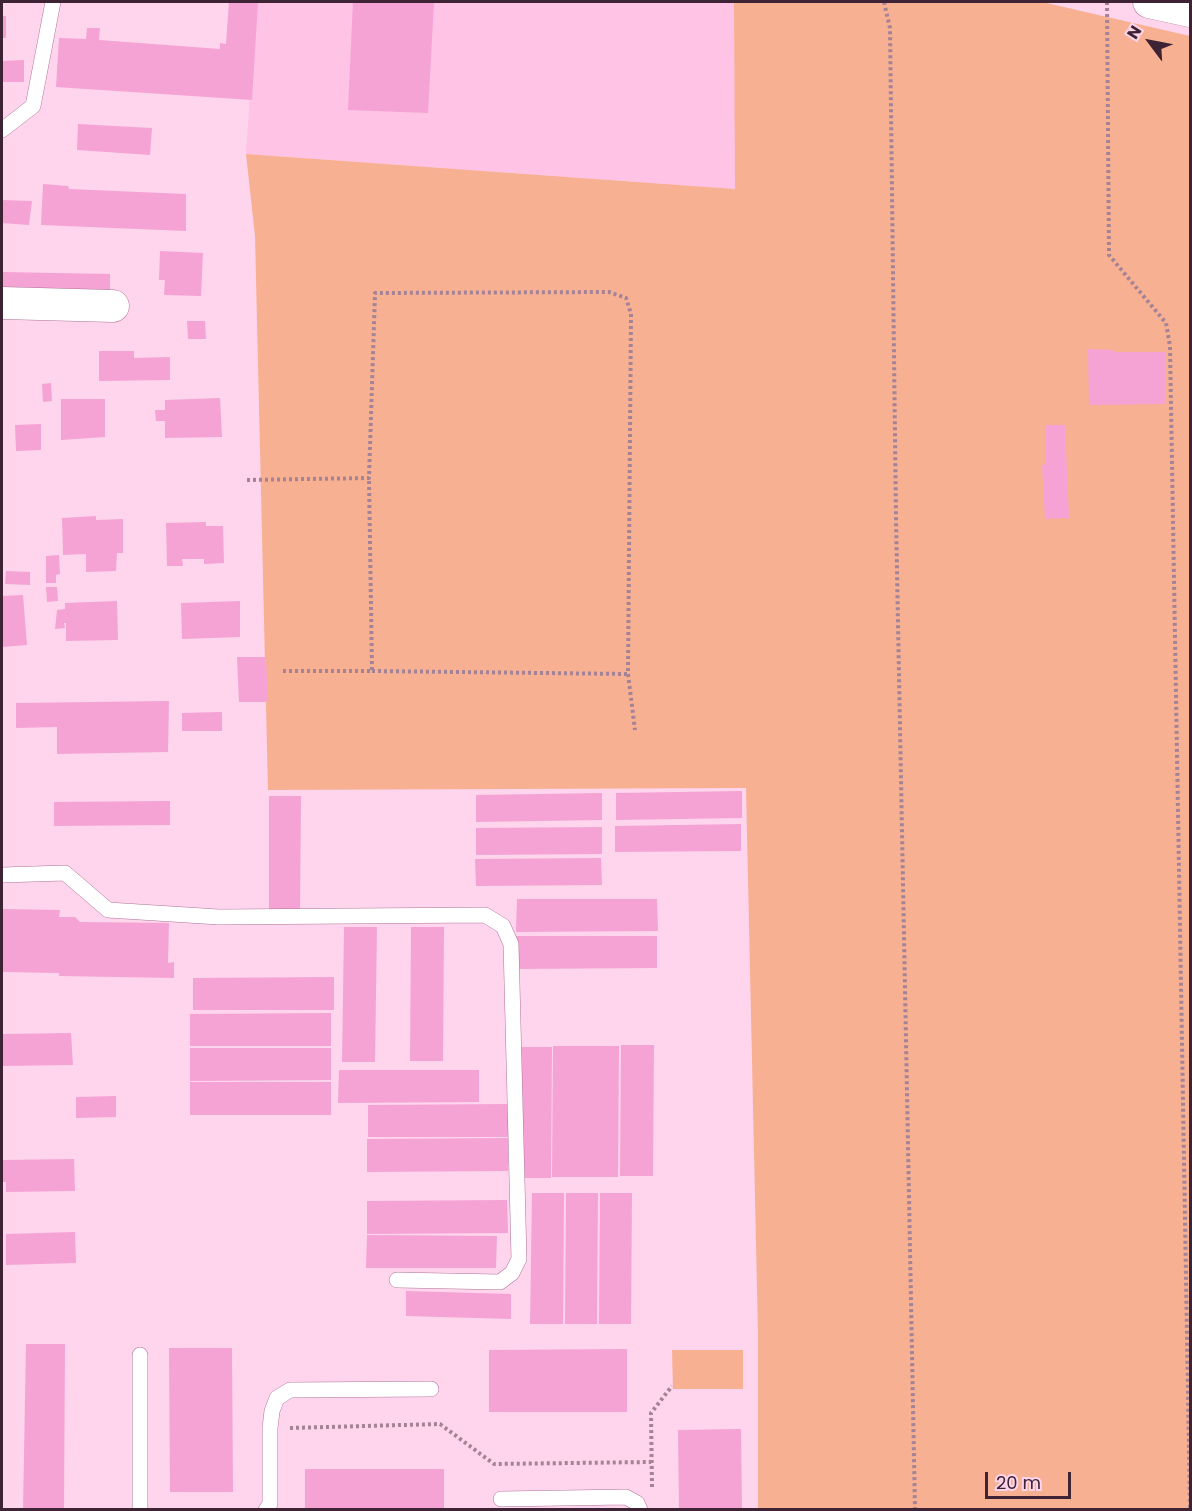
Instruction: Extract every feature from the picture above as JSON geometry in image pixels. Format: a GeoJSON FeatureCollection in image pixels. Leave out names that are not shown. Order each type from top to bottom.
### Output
{"type":"FeatureCollection","features":[{"type":"Feature","properties":{"kind":"street"},"geometry":{"type":"LineString","coordinates":[[1149,2],[1191,11]]}},
{"type":"Feature","properties":{"kind":"street"},"geometry":{"type":"LineString","coordinates":[[2,303],[112,306]]}},
{"type":"Feature","properties":{"kind":"lane"},"geometry":{"type":"LineString","coordinates":[[2,130],[33,106],[53,2]]}},
{"type":"Feature","properties":{"kind":"lane"},"geometry":{"type":"LineString","coordinates":[[2,875],[65,873],[108,910],[219,917],[485,915],[503,926],[511,944],[519,1259],[512,1273],[500,1282],[397,1280]]}},
{"type":"Feature","properties":{"kind":"lane"},"geometry":{"type":"LineString","coordinates":[[140,1355],[140,1509]]}},
{"type":"Feature","properties":{"kind":"lane"},"geometry":{"type":"LineString","coordinates":[[267,1509],[270,1504],[270,1428],[272,1411],[277,1398],[290,1390],[431,1389]]}},
{"type":"Feature","properties":{"kind":"lane"},"geometry":{"type":"LineString","coordinates":[[501,1499],[627,1497],[639,1506]]}},
{"type":"Feature","properties":{"kind":"path"},"geometry":{"type":"LineString","coordinates":[[884,2],[890,28],[896,518],[915,1509]]}},
{"type":"Feature","properties":{"kind":"path"},"geometry":{"type":"LineString","coordinates":[[1107,2],[1109,255],[1166,323],[1170,346],[1190,1509]]}},
{"type":"Feature","properties":{"kind":"path"},"geometry":{"type":"LineString","coordinates":[[372,671],[369,478],[375,293],[609,292],[626,298],[631,314],[628,674],[635,730]]}},
{"type":"Feature","properties":{"kind":"path"},"geometry":{"type":"LineString","coordinates":[[247,480],[369,478]]}},
{"type":"Feature","properties":{"kind":"path"},"geometry":{"type":"LineString","coordinates":[[283,671],[628,674]]}},
{"type":"Feature","properties":{"kind":"path"},"geometry":{"type":"LineString","coordinates":[[639,1506],[652,1494],[651,1413],[672,1386]]}},
{"type":"Feature","properties":{"kind":"path"},"geometry":{"type":"LineString","coordinates":[[270,1428],[440,1424],[494,1464],[651,1462]]}},
{"type":"Feature","properties":{"kind":"shaded area"},"geometry":{"type":"Polygon","coordinates":[[[256,2],[734,2],[736,189],[246,154],[256,2]]]}},
{"type":"Feature","properties":{"kind":"shaded area"},"geometry":{"type":"Polygon","coordinates":[[[734,2],[1042,2],[1190,36],[1190,1509],[758,1509],[758,1333],[746,788],[268,790],[255,236],[246,154],[735,189],[734,2]]]}},
{"type":"Feature","properties":{"kind":"shaded area"},"geometry":{"type":"Polygon","coordinates":[[[672,1350],[743,1350],[743,1389],[673,1389],[672,1350]]]}},
{"type":"Feature","properties":{"kind":"building"},"geometry":{"type":"Polygon","coordinates":[[[229,2],[258,2],[252,100],[56,87],[59,38],[86,39],[87,28],[100,28],[99,40],[220,49],[220,43],[226,44],[229,2]]]}},
{"type":"Feature","properties":{"kind":"building"},"geometry":{"type":"Polygon","coordinates":[[[353,2],[434,2],[428,113],[348,110],[353,2]]]}},
{"type":"Feature","properties":{"kind":"building"},"geometry":{"type":"Polygon","coordinates":[[[2,16],[6,16],[6,38],[2,38],[2,16]]]}},
{"type":"Feature","properties":{"kind":"building"},"geometry":{"type":"Polygon","coordinates":[[[24,60],[24,82],[2,82],[2,61],[24,60]]]}},
{"type":"Feature","properties":{"kind":"building"},"geometry":{"type":"Polygon","coordinates":[[[78,124],[152,128],[150,155],[77,150],[78,124]]]}},
{"type":"Feature","properties":{"kind":"building"},"geometry":{"type":"Polygon","coordinates":[[[43,184],[68,186],[69,189],[186,194],[186,231],[41,225],[43,184]]]}},
{"type":"Feature","properties":{"kind":"building"},"geometry":{"type":"Polygon","coordinates":[[[2,200],[32,201],[29,225],[2,223],[2,200]]]}},
{"type":"Feature","properties":{"kind":"building"},"geometry":{"type":"Polygon","coordinates":[[[160,251],[203,253],[201,296],[164,295],[165,280],[159,280],[160,251]]]}},
{"type":"Feature","properties":{"kind":"building"},"geometry":{"type":"Polygon","coordinates":[[[2,272],[110,274],[110,292],[2,289],[2,272]]]}},
{"type":"Feature","properties":{"kind":"building"},"geometry":{"type":"Polygon","coordinates":[[[187,321],[205,321],[206,339],[188,339],[187,321]]]}},
{"type":"Feature","properties":{"kind":"building"},"geometry":{"type":"Polygon","coordinates":[[[1088,349],[1114,350],[1113,352],[1166,352],[1166,404],[1089,405],[1088,349]]]}},
{"type":"Feature","properties":{"kind":"building"},"geometry":{"type":"Polygon","coordinates":[[[99,351],[134,351],[134,358],[170,357],[170,380],[99,381],[99,351]]]}},
{"type":"Feature","properties":{"kind":"building"},"geometry":{"type":"Polygon","coordinates":[[[51,383],[52,401],[43,402],[42,384],[51,383]]]}},
{"type":"Feature","properties":{"kind":"building"},"geometry":{"type":"Polygon","coordinates":[[[220,398],[222,437],[165,438],[165,421],[156,421],[155,410],[165,410],[165,400],[220,398]]]}},
{"type":"Feature","properties":{"kind":"building"},"geometry":{"type":"Polygon","coordinates":[[[61,399],[105,399],[105,437],[61,440],[61,399]]]}},
{"type":"Feature","properties":{"kind":"building"},"geometry":{"type":"Polygon","coordinates":[[[41,424],[41,450],[16,451],[15,425],[41,424]]]}},
{"type":"Feature","properties":{"kind":"building"},"geometry":{"type":"Polygon","coordinates":[[[1045,425],[1065,425],[1069,518],[1045,519],[1042,465],[1046,465],[1045,425]]]}},
{"type":"Feature","properties":{"kind":"building"},"geometry":{"type":"Polygon","coordinates":[[[96,516],[96,520],[123,519],[123,553],[117,553],[116,571],[86,572],[86,554],[63,555],[62,518],[96,516]]]}},
{"type":"Feature","properties":{"kind":"building"},"geometry":{"type":"Polygon","coordinates":[[[206,522],[206,526],[223,526],[224,563],[204,564],[204,559],[182,559],[183,566],[167,566],[166,523],[206,522]]]}},
{"type":"Feature","properties":{"kind":"building"},"geometry":{"type":"Polygon","coordinates":[[[59,555],[60,574],[56,575],[56,583],[46,583],[46,556],[59,555]]]}},
{"type":"Feature","properties":{"kind":"building"},"geometry":{"type":"Polygon","coordinates":[[[6,571],[30,572],[30,585],[5,584],[6,571]]]}},
{"type":"Feature","properties":{"kind":"building"},"geometry":{"type":"Polygon","coordinates":[[[46,587],[57,587],[58,601],[47,602],[46,587]]]}},
{"type":"Feature","properties":{"kind":"building"},"geometry":{"type":"Polygon","coordinates":[[[23,595],[27,645],[2,647],[2,596],[23,595]]]}},
{"type":"Feature","properties":{"kind":"building"},"geometry":{"type":"Polygon","coordinates":[[[117,601],[118,640],[66,641],[66,623],[64,623],[65,628],[55,629],[57,610],[65,609],[65,603],[117,601]]]}},
{"type":"Feature","properties":{"kind":"building"},"geometry":{"type":"Polygon","coordinates":[[[240,601],[240,637],[182,639],[181,603],[240,601]]]}},
{"type":"Feature","properties":{"kind":"building"},"geometry":{"type":"Polygon","coordinates":[[[237,657],[266,657],[268,702],[239,702],[237,657]]]}},
{"type":"Feature","properties":{"kind":"building"},"geometry":{"type":"Polygon","coordinates":[[[169,701],[168,752],[57,754],[57,727],[16,728],[16,703],[169,701]]]}},
{"type":"Feature","properties":{"kind":"building"},"geometry":{"type":"Polygon","coordinates":[[[222,712],[222,731],[182,731],[182,713],[222,712]]]}},
{"type":"Feature","properties":{"kind":"building"},"geometry":{"type":"Polygon","coordinates":[[[742,791],[742,818],[616,820],[616,793],[742,791]]]}},
{"type":"Feature","properties":{"kind":"building"},"geometry":{"type":"Polygon","coordinates":[[[602,793],[602,820],[476,822],[476,795],[602,793]]]}},
{"type":"Feature","properties":{"kind":"building"},"geometry":{"type":"Polygon","coordinates":[[[269,796],[301,796],[300,912],[269,912],[269,796]]]}},
{"type":"Feature","properties":{"kind":"building"},"geometry":{"type":"Polygon","coordinates":[[[170,801],[170,825],[54,826],[54,802],[170,801]]]}},
{"type":"Feature","properties":{"kind":"building"},"geometry":{"type":"Polygon","coordinates":[[[741,824],[741,851],[615,852],[615,826],[741,824]]]}},
{"type":"Feature","properties":{"kind":"building"},"geometry":{"type":"Polygon","coordinates":[[[602,827],[602,854],[476,855],[476,828],[602,827]]]}},
{"type":"Feature","properties":{"kind":"building"},"geometry":{"type":"Polygon","coordinates":[[[601,858],[602,885],[476,886],[475,859],[601,858]]]}},
{"type":"Feature","properties":{"kind":"building"},"geometry":{"type":"Polygon","coordinates":[[[517,899],[657,899],[658,931],[516,932],[517,899]]]}},
{"type":"Feature","properties":{"kind":"building"},"geometry":{"type":"Polygon","coordinates":[[[2,909],[60,910],[59,917],[75,917],[80,922],[169,923],[168,963],[174,962],[174,978],[59,976],[59,973],[2,972],[2,909]]]}},
{"type":"Feature","properties":{"kind":"building"},"geometry":{"type":"Polygon","coordinates":[[[344,927],[377,927],[375,1062],[342,1062],[344,927]]]}},
{"type":"Feature","properties":{"kind":"building"},"geometry":{"type":"Polygon","coordinates":[[[411,927],[444,927],[443,1061],[410,1061],[411,927]]]}},
{"type":"Feature","properties":{"kind":"building"},"geometry":{"type":"Polygon","coordinates":[[[516,936],[657,936],[657,968],[516,969],[516,936]]]}},
{"type":"Feature","properties":{"kind":"building"},"geometry":{"type":"Polygon","coordinates":[[[334,977],[334,1010],[193,1010],[193,978],[334,977]]]}},
{"type":"Feature","properties":{"kind":"building"},"geometry":{"type":"Polygon","coordinates":[[[331,1013],[331,1046],[190,1046],[190,1014],[331,1013]]]}},
{"type":"Feature","properties":{"kind":"building"},"geometry":{"type":"Polygon","coordinates":[[[71,1033],[73,1065],[2,1066],[2,1034],[71,1033]]]}},
{"type":"Feature","properties":{"kind":"building"},"geometry":{"type":"Polygon","coordinates":[[[621,1045],[654,1045],[653,1176],[620,1176],[621,1045]]]}},
{"type":"Feature","properties":{"kind":"building"},"geometry":{"type":"Polygon","coordinates":[[[553,1046],[619,1046],[618,1177],[552,1177],[553,1046]]]}},
{"type":"Feature","properties":{"kind":"building"},"geometry":{"type":"Polygon","coordinates":[[[519,1047],[552,1047],[551,1178],[518,1178],[519,1047]]]}},
{"type":"Feature","properties":{"kind":"building"},"geometry":{"type":"Polygon","coordinates":[[[190,1048],[331,1048],[331,1080],[190,1081],[190,1048]]]}},
{"type":"Feature","properties":{"kind":"building"},"geometry":{"type":"Polygon","coordinates":[[[339,1070],[479,1070],[479,1102],[338,1103],[339,1070]]]}},
{"type":"Feature","properties":{"kind":"building"},"geometry":{"type":"Polygon","coordinates":[[[190,1082],[331,1082],[331,1115],[190,1115],[190,1082]]]}},
{"type":"Feature","properties":{"kind":"building"},"geometry":{"type":"Polygon","coordinates":[[[116,1096],[116,1117],[76,1118],[76,1097],[116,1096]]]}},
{"type":"Feature","properties":{"kind":"building"},"geometry":{"type":"Polygon","coordinates":[[[509,1104],[509,1137],[368,1137],[368,1105],[509,1104]]]}},
{"type":"Feature","properties":{"kind":"building"},"geometry":{"type":"Polygon","coordinates":[[[508,1138],[508,1171],[367,1172],[367,1139],[508,1138]]]}},
{"type":"Feature","properties":{"kind":"building"},"geometry":{"type":"Polygon","coordinates":[[[74,1159],[75,1191],[6,1192],[6,1182],[2,1182],[2,1160],[74,1159]]]}},
{"type":"Feature","properties":{"kind":"building"},"geometry":{"type":"Polygon","coordinates":[[[532,1193],[564,1193],[563,1324],[530,1324],[532,1193]]]}},
{"type":"Feature","properties":{"kind":"building"},"geometry":{"type":"Polygon","coordinates":[[[566,1193],[598,1193],[597,1324],[565,1324],[566,1193]]]}},
{"type":"Feature","properties":{"kind":"building"},"geometry":{"type":"Polygon","coordinates":[[[600,1193],[632,1193],[631,1324],[599,1324],[600,1193]]]}},
{"type":"Feature","properties":{"kind":"building"},"geometry":{"type":"Polygon","coordinates":[[[507,1200],[508,1233],[367,1234],[367,1201],[507,1200]]]}},
{"type":"Feature","properties":{"kind":"building"},"geometry":{"type":"Polygon","coordinates":[[[75,1232],[76,1263],[6,1265],[6,1234],[75,1232]]]}},
{"type":"Feature","properties":{"kind":"building"},"geometry":{"type":"Polygon","coordinates":[[[367,1235],[497,1236],[496,1268],[366,1268],[367,1235]]]}},
{"type":"Feature","properties":{"kind":"building"},"geometry":{"type":"Polygon","coordinates":[[[406,1291],[511,1294],[511,1319],[406,1316],[406,1291]]]}},
{"type":"Feature","properties":{"kind":"building"},"geometry":{"type":"Polygon","coordinates":[[[26,1344],[65,1344],[64,1509],[23,1509],[26,1344]]]}},
{"type":"Feature","properties":{"kind":"building"},"geometry":{"type":"Polygon","coordinates":[[[169,1348],[232,1348],[233,1492],[170,1492],[169,1348]]]}},
{"type":"Feature","properties":{"kind":"building"},"geometry":{"type":"Polygon","coordinates":[[[627,1349],[627,1412],[489,1412],[489,1350],[627,1349]]]}},
{"type":"Feature","properties":{"kind":"building"},"geometry":{"type":"Polygon","coordinates":[[[741,1429],[742,1509],[679,1509],[678,1430],[741,1429]]]}},
{"type":"Feature","properties":{"kind":"building"},"geometry":{"type":"Polygon","coordinates":[[[305,1469],[444,1469],[444,1509],[305,1509],[305,1469]]]}}]}
